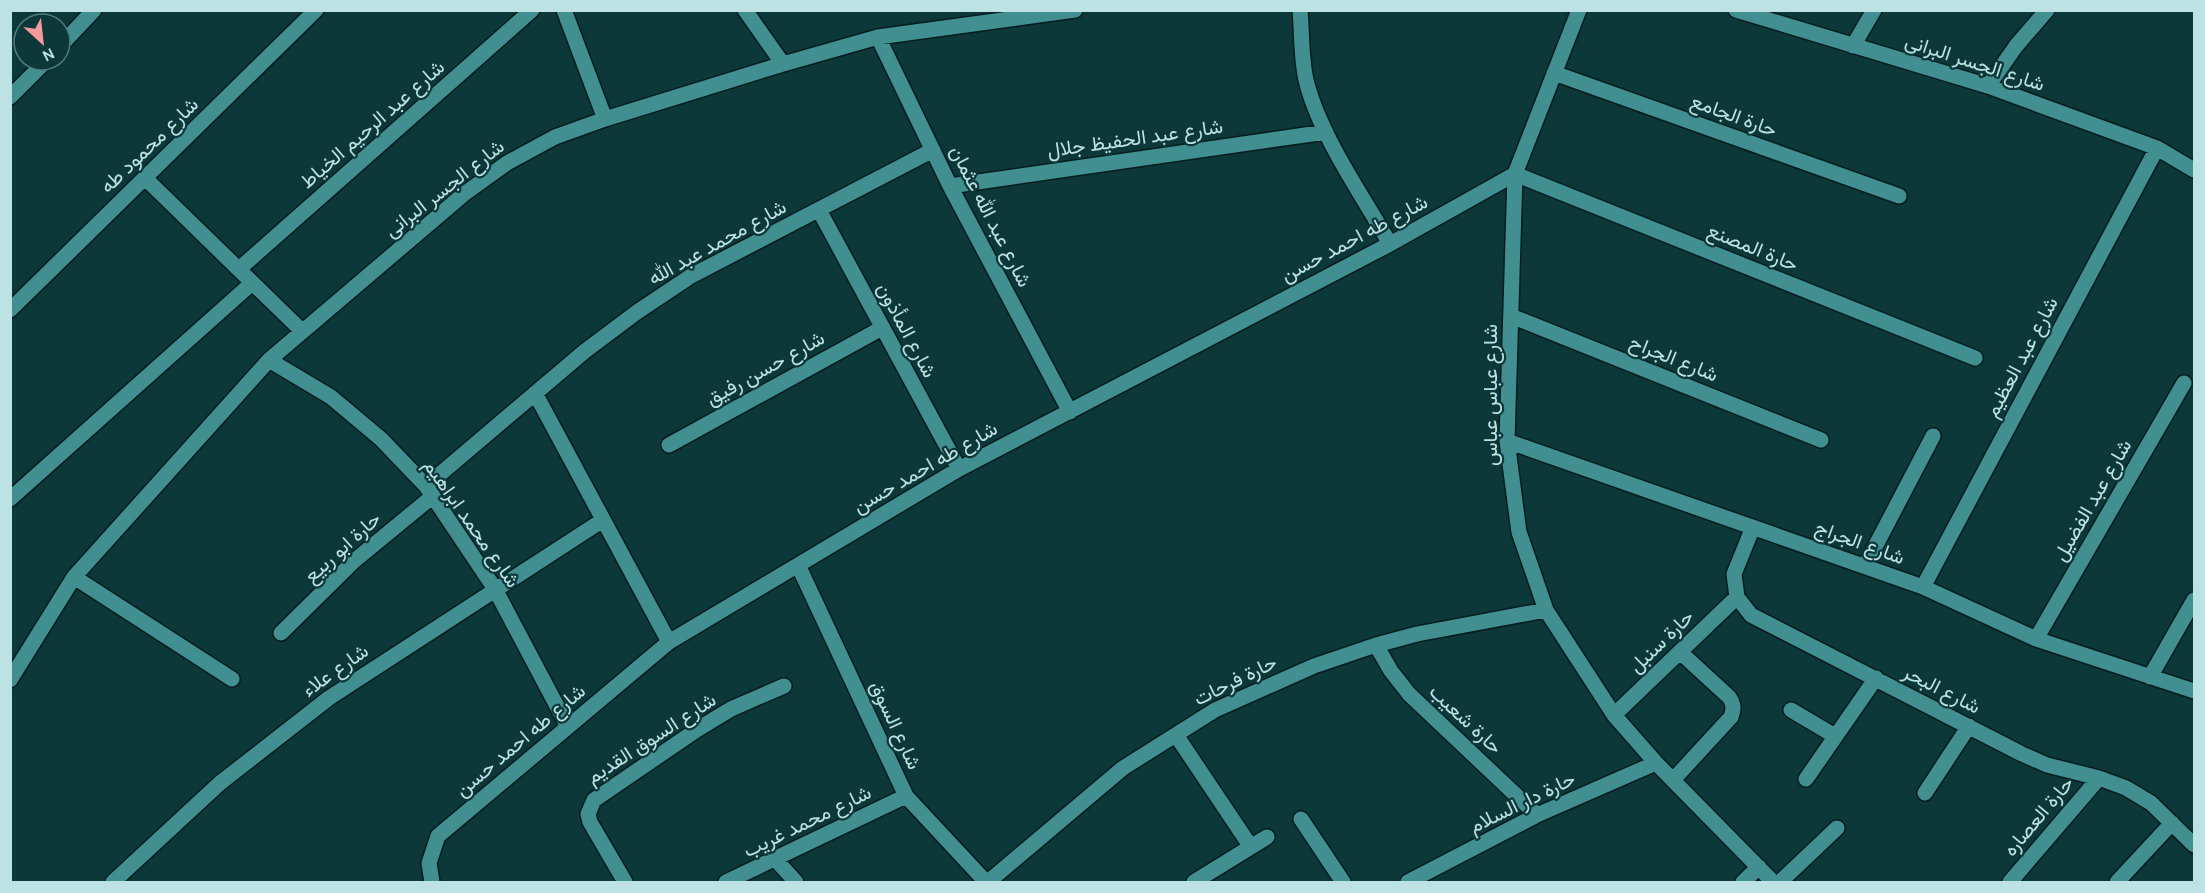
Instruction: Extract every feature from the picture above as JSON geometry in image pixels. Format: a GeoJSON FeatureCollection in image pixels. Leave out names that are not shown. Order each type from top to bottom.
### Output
{"type":"FeatureCollection","features":[{"type":"Feature","properties":{"kind":"street"},"geometry":{"type":"LineString","coordinates":[[72,33],[94,10]]}},
{"type":"Feature","properties":{"kind":"street","name":"شارع محمود طه"},"geometry":{"type":"LineString","coordinates":[[10,310],[316,10]]}},
{"type":"Feature","properties":{"kind":"street","name":"شارع عبد الرحيم الخياط"},"geometry":{"type":"LineString","coordinates":[[239,269],[532,10]]}},
{"type":"Feature","properties":{"kind":"street"},"geometry":{"type":"LineString","coordinates":[[564,10],[605,119]]}},
{"type":"Feature","properties":{"kind":"street"},"geometry":{"type":"LineString","coordinates":[[745,10],[783,64]]}},
{"type":"Feature","properties":{"kind":"street","name":"شارع الجسر البرانى"},"geometry":{"type":"LineString","coordinates":[[10,680],[74,577],[269,360],[464,194],[507,163],[555,137],[605,119],[878,37],[1076,10]]}},
{"type":"Feature","properties":{"kind":"street"},"geometry":{"type":"LineString","coordinates":[[1300,10],[1305,79],[1326,132],[1390,244]]}},
{"type":"Feature","properties":{"kind":"street","name":"شارع عباس عباس"},"geometry":{"type":"LineString","coordinates":[[1579,10],[1515,174],[1507,441],[1519,532],[1546,610],[1614,715],[1656,763],[1773,882]]}},
{"type":"Feature","properties":{"kind":"street"},"geometry":{"type":"LineString","coordinates":[[1853,46],[1874,10]]}},
{"type":"Feature","properties":{"kind":"street"},"geometry":{"type":"LineString","coordinates":[[1988,86],[2016,46],[2047,10]]}},
{"type":"Feature","properties":{"kind":"street","name":"شارع الجسر البرانى"},"geometry":{"type":"LineString","coordinates":[[1739,11],[1988,86],[2157,148],[2194,170]]}},
{"type":"Feature","properties":{"kind":"street","name":"شارع عبد الله عثمان"},"geometry":{"type":"LineString","coordinates":[[878,37],[950,186],[1070,412]]}},
{"type":"Feature","properties":{"kind":"street"},"geometry":{"type":"LineString","coordinates":[[10,97],[34,72]]}},
{"type":"Feature","properties":{"kind":"street","name":"حارة الجامع"},"geometry":{"type":"LineString","coordinates":[[1554,73],[1899,196]]}},
{"type":"Feature","properties":{"kind":"street","name":"شارع عبد الحفيظ جلال"},"geometry":{"type":"LineString","coordinates":[[950,186],[1326,132]]}},
{"type":"Feature","properties":{"kind":"street","name":"شارع عبد العظيم"},"geometry":{"type":"LineString","coordinates":[[1923,587],[2157,148]]}},
{"type":"Feature","properties":{"kind":"street","name":"شارع محمد عبد الله"},"geometry":{"type":"LineString","coordinates":[[430,491],[536,393],[620,325],[673,288],[933,150]]}},
{"type":"Feature","properties":{"kind":"street","name":"شارع طه احمد حسن"},"geometry":{"type":"LineString","coordinates":[[432,882],[429,863],[438,836],[669,642],[959,469],[1390,244],[1515,174]]}},
{"type":"Feature","properties":{"kind":"street","name":"حارة المصنع"},"geometry":{"type":"LineString","coordinates":[[1515,174],[1975,358]]}},
{"type":"Feature","properties":{"kind":"street"},"geometry":{"type":"LineString","coordinates":[[145,178],[302,331]]}},
{"type":"Feature","properties":{"kind":"street","name":"شارع المأذون"},"geometry":{"type":"LineString","coordinates":[[819,210],[959,469]]}},
{"type":"Feature","properties":{"kind":"street"},"geometry":{"type":"LineString","coordinates":[[10,499],[252,283]]}},
{"type":"Feature","properties":{"kind":"street","name":"شارع الجراح"},"geometry":{"type":"LineString","coordinates":[[1511,316],[1821,440]]}},
{"type":"Feature","properties":{"kind":"street","name":"شارع حسن رفيق"},"geometry":{"type":"LineString","coordinates":[[669,445],[882,328]]}},
{"type":"Feature","properties":{"kind":"street","name":"شارع محمد ابراهيم"},"geometry":{"type":"LineString","coordinates":[[269,360],[331,397],[381,439],[430,491],[495,589],[568,727]]}},
{"type":"Feature","properties":{"kind":"street","name":"شارع عبد الفضيل"},"geometry":{"type":"LineString","coordinates":[[2036,639],[2184,383]]}},
{"type":"Feature","properties":{"kind":"street"},"geometry":{"type":"LineString","coordinates":[[536,393],[669,642]]}},
{"type":"Feature","properties":{"kind":"street"},"geometry":{"type":"LineString","coordinates":[[1865,566],[1933,436]]}},
{"type":"Feature","properties":{"kind":"street","name":"شارع الجراج"},"geometry":{"type":"LineString","coordinates":[[1507,441],[1923,587],[2036,639],[2194,691]]}},
{"type":"Feature","properties":{"kind":"street","name":"حارة ابو ربيع"},"geometry":{"type":"LineString","coordinates":[[281,633],[430,491]]}},
{"type":"Feature","properties":{"kind":"street","name":"شارع علاء"},"geometry":{"type":"LineString","coordinates":[[113,882],[220,783],[329,698],[603,520]]}},
{"type":"Feature","properties":{"kind":"street"},"geometry":{"type":"LineString","coordinates":[[1737,597],[1734,574],[1753,527]]}},
{"type":"Feature","properties":{"kind":"street","name":"شارع السوق"},"geometry":{"type":"LineString","coordinates":[[798,566],[906,796],[987,882]]}},
{"type":"Feature","properties":{"kind":"street"},"geometry":{"type":"LineString","coordinates":[[74,577],[232,679]]}},
{"type":"Feature","properties":{"kind":"street","name":"حارة سنبل"},"geometry":{"type":"LineString","coordinates":[[1614,715],[1737,597]]}},
{"type":"Feature","properties":{"kind":"street","name":"شارع البحر"},"geometry":{"type":"LineString","coordinates":[[1737,597],[1751,615],[2047,765],[2099,778],[2126,788],[2151,803],[2194,845]]}},
{"type":"Feature","properties":{"kind":"street"},"geometry":{"type":"LineString","coordinates":[[2150,677],[2194,600]]}},
{"type":"Feature","properties":{"kind":"street","name":"حارة فرحات"},"geometry":{"type":"LineString","coordinates":[[987,882],[1123,768],[1215,710],[1314,666],[1376,645],[1417,634],[1546,610]]}},
{"type":"Feature","properties":{"kind":"street","name":"حارة شعيب"},"geometry":{"type":"LineString","coordinates":[[1376,645],[1391,671],[1409,694],[1537,815]]}},
{"type":"Feature","properties":{"kind":"street"},"geometry":{"type":"LineString","coordinates":[[1673,780],[1731,717],[1734,710],[1729,698],[1680,652]]}},
{"type":"Feature","properties":{"kind":"street"},"geometry":{"type":"LineString","coordinates":[[1806,779],[1876,678]]}},
{"type":"Feature","properties":{"kind":"street","name":"شارع السوق القديم"},"geometry":{"type":"LineString","coordinates":[[625,882],[590,822],[588,814],[594,800],[698,729],[784,686]]}},
{"type":"Feature","properties":{"kind":"street"},"geometry":{"type":"LineString","coordinates":[[1791,710],[1835,736]]}},
{"type":"Feature","properties":{"kind":"street"},"geometry":{"type":"LineString","coordinates":[[1925,793],[1969,726]]}},
{"type":"Feature","properties":{"kind":"street"},"geometry":{"type":"LineString","coordinates":[[1176,735],[1251,847]]}},
{"type":"Feature","properties":{"kind":"street","name":"حارة دار السلام"},"geometry":{"type":"LineString","coordinates":[[1408,882],[1537,815],[1656,763]]}},
{"type":"Feature","properties":{"kind":"street","name":"حارة العصاره"},"geometry":{"type":"LineString","coordinates":[[2010,882],[2099,778]]}},
{"type":"Feature","properties":{"kind":"street","name":"شارع محمد غريب"},"geometry":{"type":"LineString","coordinates":[[726,882],[906,796]]}},
{"type":"Feature","properties":{"kind":"street"},"geometry":{"type":"LineString","coordinates":[[1301,819],[1343,882]]}},
{"type":"Feature","properties":{"kind":"street"},"geometry":{"type":"LineString","coordinates":[[2117,882],[2172,823]]}},
{"type":"Feature","properties":{"kind":"street"},"geometry":{"type":"LineString","coordinates":[[1780,882],[1838,828]]}},
{"type":"Feature","properties":{"kind":"street"},"geometry":{"type":"LineString","coordinates":[[1194,882],[1267,837]]}},
{"type":"Feature","properties":{"kind":"street"},"geometry":{"type":"LineString","coordinates":[[776,859],[796,882]]}},
{"type":"Feature","properties":{"kind":"street"},"geometry":{"type":"LineString","coordinates":[[1743,882],[1759,867]]}}]}
